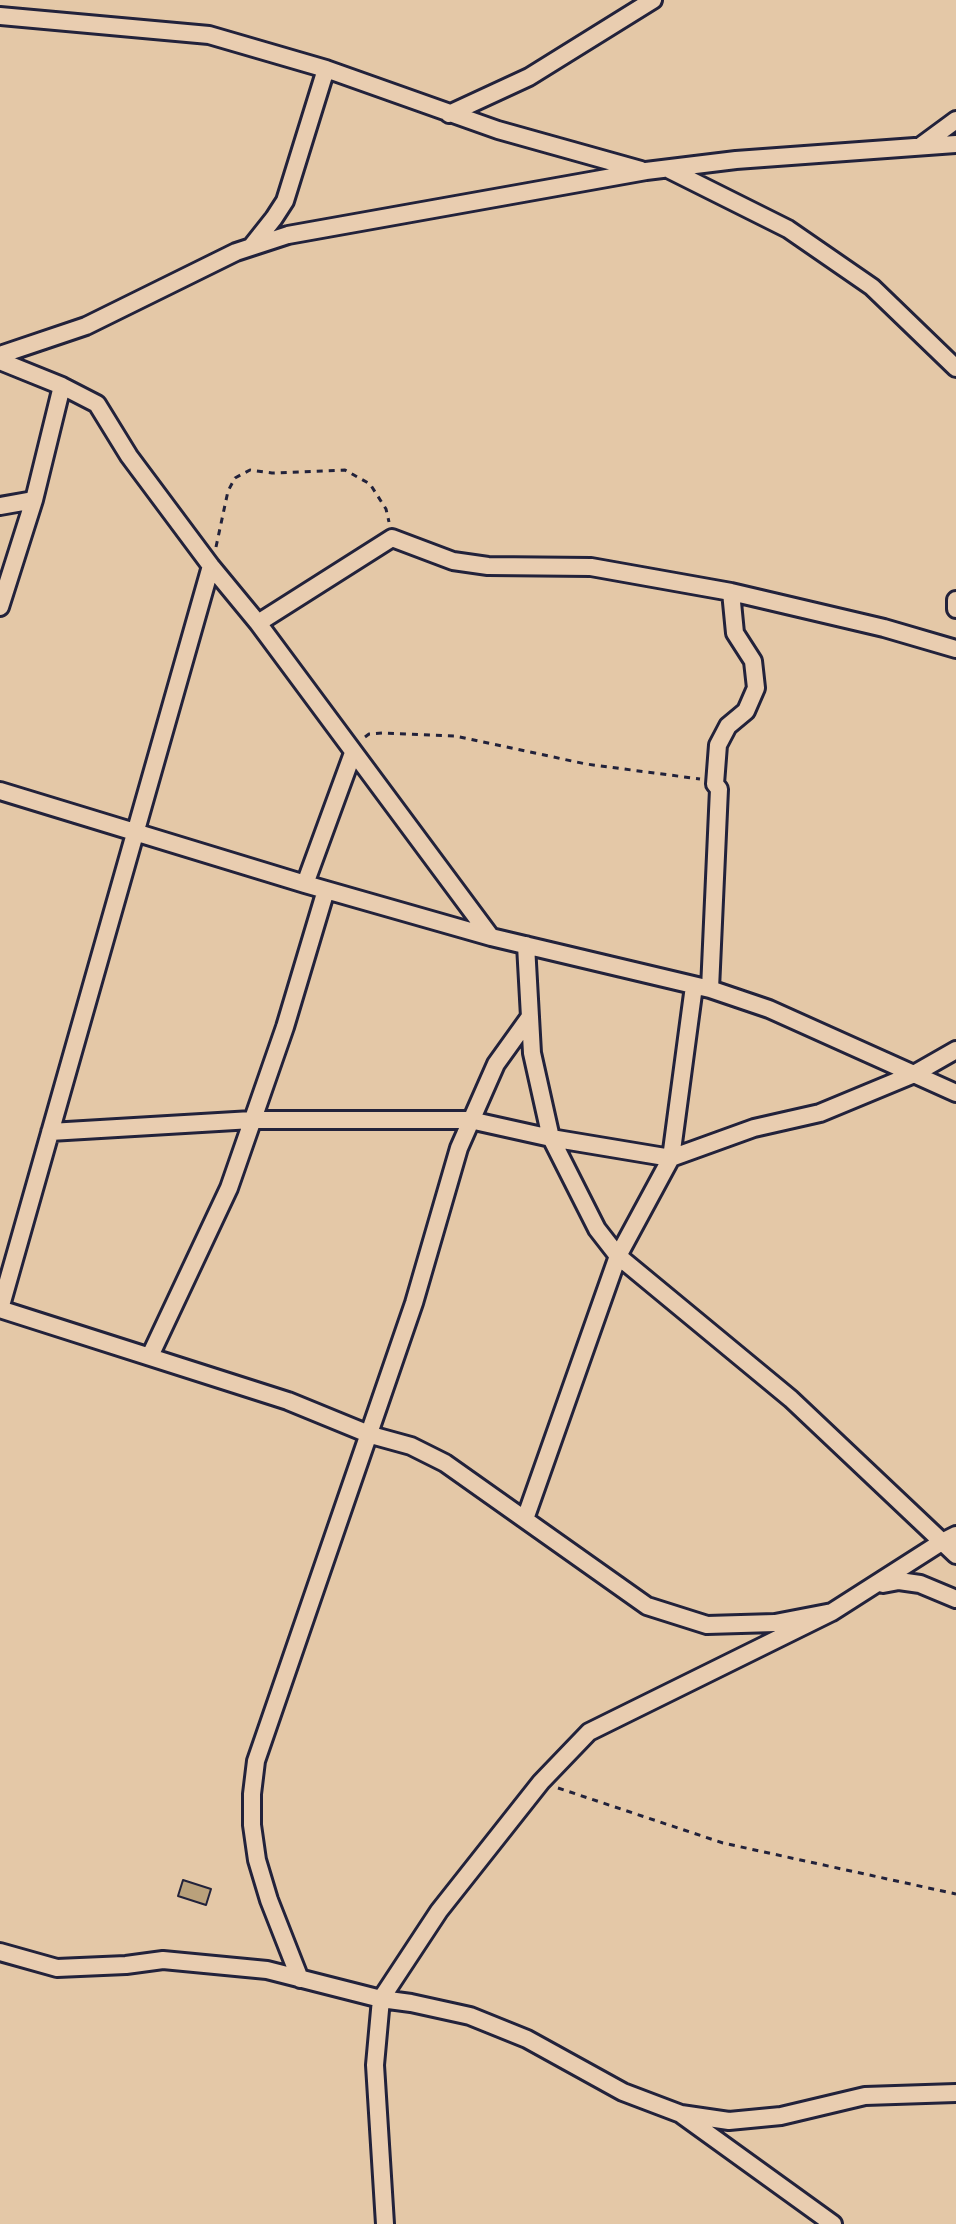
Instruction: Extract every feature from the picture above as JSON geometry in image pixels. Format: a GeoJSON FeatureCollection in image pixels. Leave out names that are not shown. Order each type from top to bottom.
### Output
{"type":"FeatureCollection","features":[{"type":"Feature","properties":{"kind":"street"},"geometry":{"type":"LineString","coordinates":[[449,114],[529,77],[653,0]]}},
{"type":"Feature","properties":{"kind":"street"},"geometry":{"type":"LineString","coordinates":[[0,16],[209,35],[326,69],[449,114],[646,171]]}},
{"type":"Feature","properties":{"kind":"street"},"geometry":{"type":"LineString","coordinates":[[251,247],[285,201],[326,69]]}},
{"type":"Feature","properties":{"kind":"street"},"geometry":{"type":"LineString","coordinates":[[922,145],[956,120]]}},
{"type":"Feature","properties":{"kind":"street"},"geometry":{"type":"LineString","coordinates":[[0,355],[86,326],[251,247],[288,235],[646,171],[736,160],[956,144]]}},
{"type":"Feature","properties":{"kind":"street"},"geometry":{"type":"LineString","coordinates":[[669,170],[788,229],[872,287],[956,368]]}},
{"type":"Feature","properties":{"kind":"street"},"geometry":{"type":"LineString","coordinates":[[0,361],[97,404],[129,456],[258,623],[491,937]]}},
{"type":"Feature","properties":{"kind":"street"},"geometry":{"type":"LineString","coordinates":[[0,607],[34,500],[62,386]]}},
{"type":"Feature","properties":{"kind":"street"},"geometry":{"type":"LineString","coordinates":[[0,506],[34,500]]}},
{"type":"Feature","properties":{"kind":"street"},"geometry":{"type":"LineString","coordinates":[[258,623],[392,538],[453,561],[488,566],[591,567],[731,592],[884,628],[956,649]]}},
{"type":"Feature","properties":{"kind":"street"},"geometry":{"type":"LineString","coordinates":[[211,566],[0,1309],[288,1401],[371,1435],[411,1446],[445,1463],[647,1606],[707,1625],[775,1623],[832,1612]]}},
{"type":"Feature","properties":{"kind":"street"},"geometry":{"type":"LineString","coordinates":[[525,1519],[618,1256],[671,1158],[702,987],[719,789],[715,784],[718,745],[728,726],[746,711],[756,688],[753,661],[735,633],[731,592]]}},
{"type":"Feature","properties":{"kind":"street"},"geometry":{"type":"LineString","coordinates":[[956,600],[956,609]]}},
{"type":"Feature","properties":{"kind":"street"},"geometry":{"type":"LineString","coordinates":[[305,884],[353,753]]}},
{"type":"Feature","properties":{"kind":"street"},"geometry":{"type":"LineString","coordinates":[[0,791],[491,937],[702,987],[769,1009],[956,1093]]}},
{"type":"Feature","properties":{"kind":"street"},"geometry":{"type":"LineString","coordinates":[[150,1356],[229,1188],[285,1027],[326,890]]}},
{"type":"Feature","properties":{"kind":"street"},"geometry":{"type":"LineString","coordinates":[[526,945],[532,1053],[551,1138],[597,1229],[618,1256],[791,1399],[956,1555]]}},
{"type":"Feature","properties":{"kind":"street"},"geometry":{"type":"LineString","coordinates":[[300,1979],[257,1860],[252,1825],[256,1761],[371,1435],[414,1303],[459,1148],[496,1064],[529,1018]]}},
{"type":"Feature","properties":{"kind":"street"},"geometry":{"type":"LineString","coordinates":[[50,1132],[252,1120],[470,1120],[551,1138],[671,1158],[754,1128],[820,1113],[914,1074],[956,1050]]}},
{"type":"Feature","properties":{"kind":"street"},"geometry":{"type":"LineString","coordinates":[[385,2224],[375,2065],[381,1999],[439,1911],[541,1782],[589,1732],[832,1612],[956,1535]]}},
{"type":"Feature","properties":{"kind":"street"},"geometry":{"type":"LineString","coordinates":[[871,1590],[889,1582],[910,1582],[956,1599]]}},
{"type":"Feature","properties":{"kind":"street"},"geometry":{"type":"LineString","coordinates":[[0,1952],[57,1968],[163,1960],[267,1970],[381,1999],[470,2016],[527,2039],[623,2092],[681,2114],[729,2121],[781,2116],[865,2096],[956,2093]]}},
{"type":"Feature","properties":{"kind":"street"},"geometry":{"type":"LineString","coordinates":[[681,2114],[833,2224]]}},
{"type":"Feature","properties":{"kind":"path"},"geometry":{"type":"LineString","coordinates":[[211,566],[228,491],[235,478],[250,470],[272,473],[345,470],[354,474],[370,484],[386,509],[392,538]]}},
{"type":"Feature","properties":{"kind":"path"},"geometry":{"type":"LineString","coordinates":[[353,753],[369,734],[455,736],[586,764],[709,780],[715,784]]}},
{"type":"Feature","properties":{"kind":"path"},"geometry":{"type":"LineString","coordinates":[[541,1782],[723,1843],[956,1894]]}},
{"type":"Feature","properties":{"kind":"building"},"geometry":{"type":"Polygon","coordinates":[[[183,1880],[211,1889],[206,1905],[178,1896],[183,1880]]]}}]}
